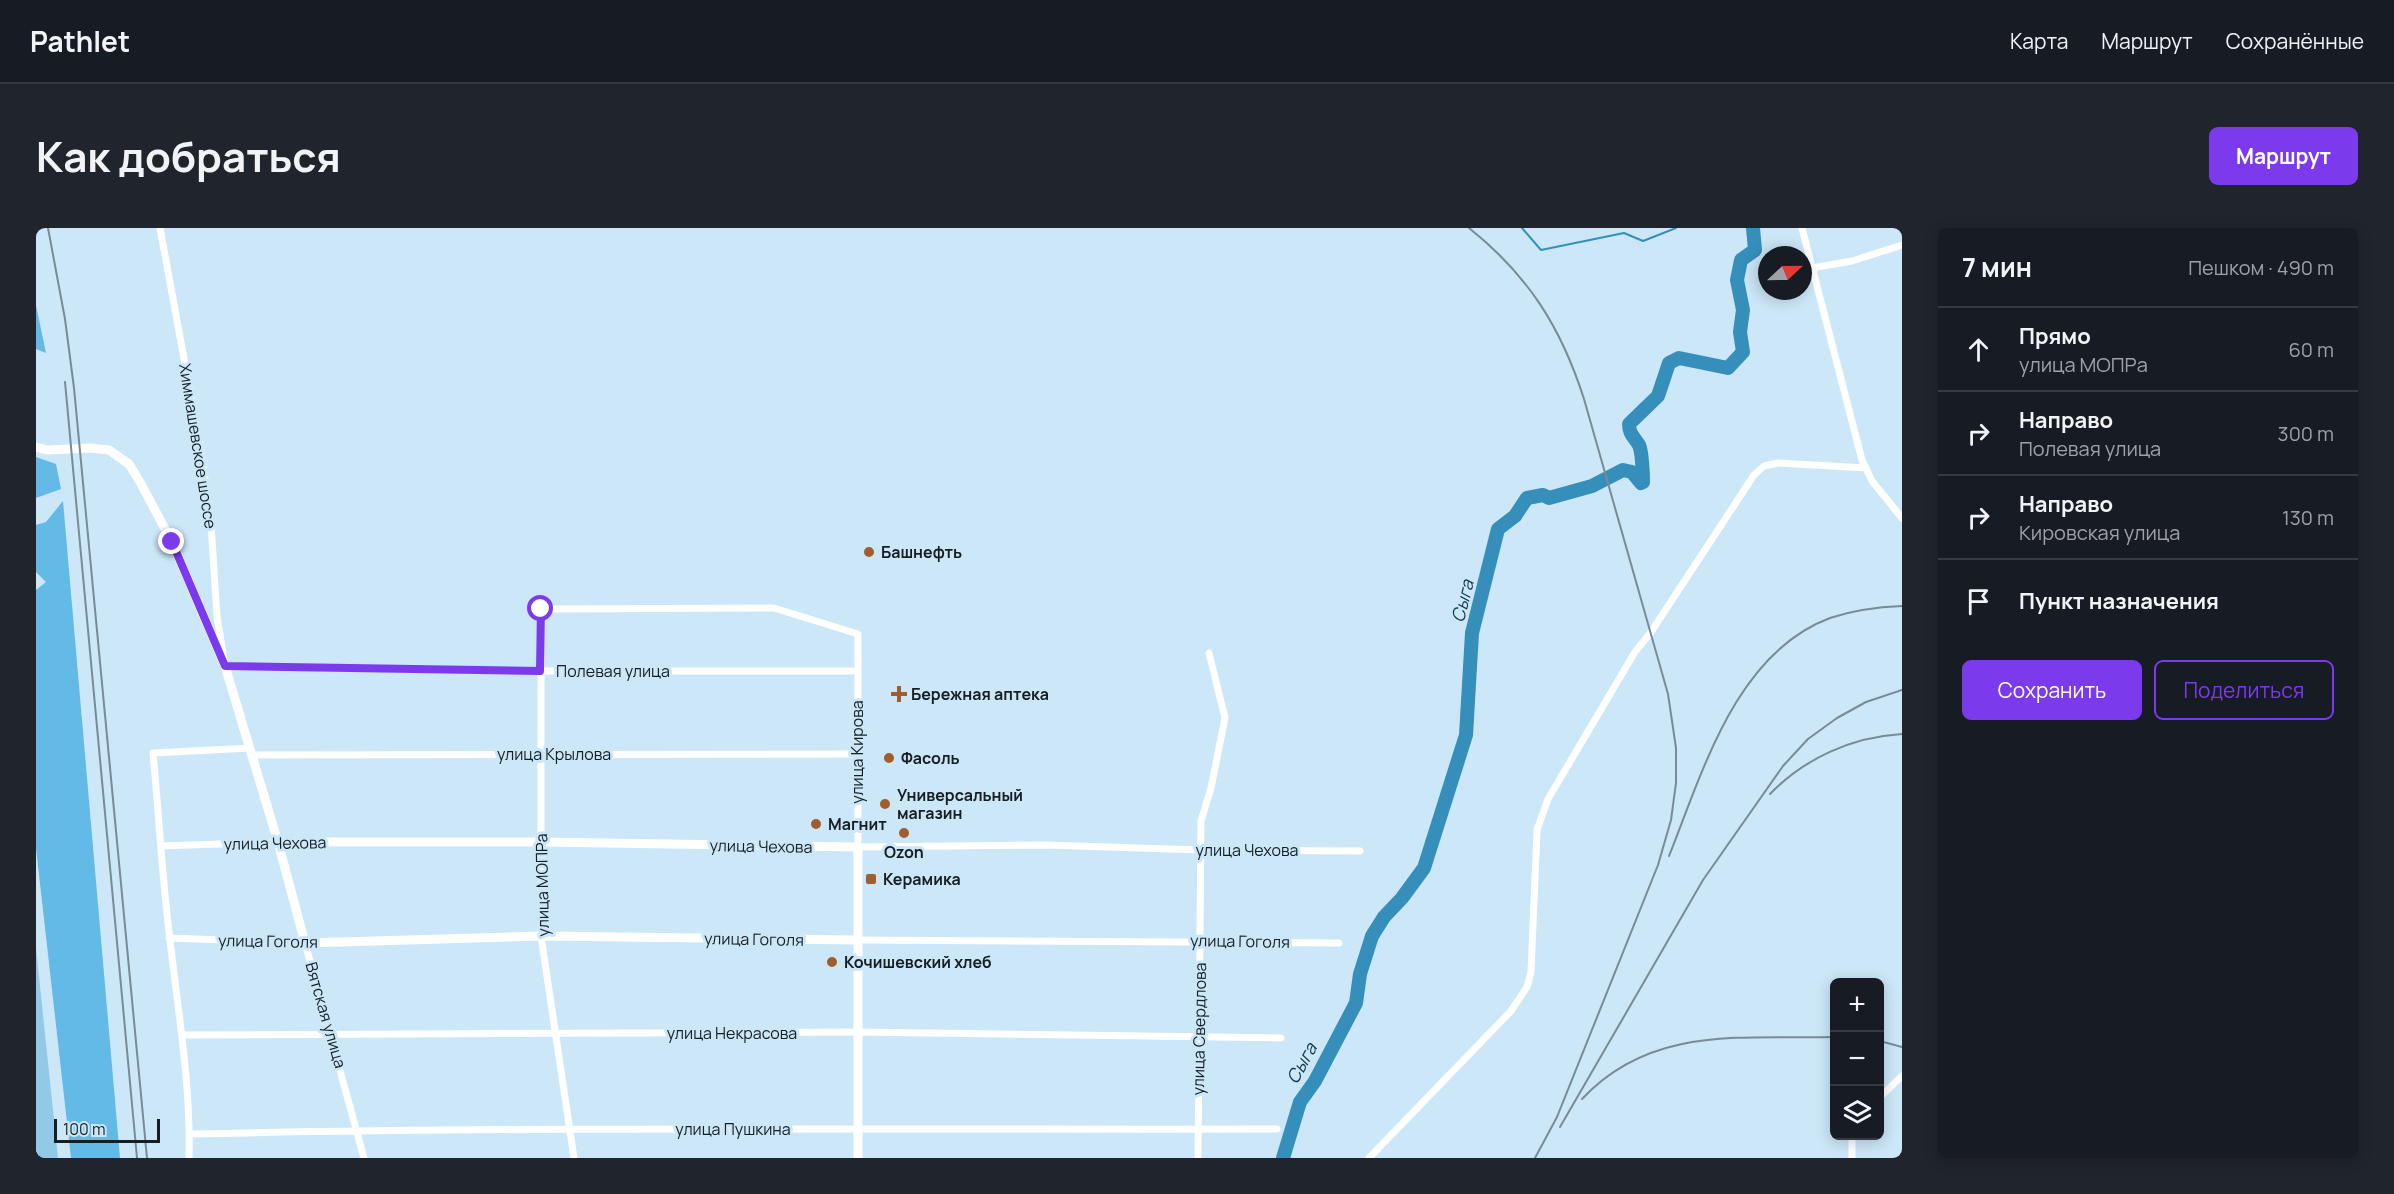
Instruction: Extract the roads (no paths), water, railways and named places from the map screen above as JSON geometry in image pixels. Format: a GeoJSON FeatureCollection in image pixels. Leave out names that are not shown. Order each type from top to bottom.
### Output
{"type":"FeatureCollection","features":[{"type":"Feature","properties":{"kind":"main road","name":"Вятская улица"},"geometry":{"type":"LineString","coordinates":[[36,447],[47,450],[104,448],[114,452],[129,464],[172,542],[225,666],[278,842],[305,943]]}},
{"type":"Feature","properties":{"kind":"main road","name":"улица Чехова"},"geometry":{"type":"LineString","coordinates":[[278,842],[858,847]]}},
{"type":"Feature","properties":{"kind":"main road","name":"улица Кирова"},"geometry":{"type":"LineString","coordinates":[[858,847],[858,1158]]}},
{"type":"Feature","properties":{"kind":"main road","name":"улица Гоголя"},"geometry":{"type":"LineString","coordinates":[[305,943],[541,936],[857,940]]}},
{"type":"Feature","properties":{"kind":"street","name":"Химмашевское шоссе"},"geometry":{"type":"LineString","coordinates":[[160,228],[201,451],[210,517],[217,616],[225,666]]}},
{"type":"Feature","properties":{"kind":"street"},"geometry":{"type":"LineString","coordinates":[[1802,228],[1807,246]]}},
{"type":"Feature","properties":{"kind":"street"},"geometry":{"type":"LineString","coordinates":[[1902,245],[1852,261],[1812,268],[1862,460],[1872,481],[1902,518]]}},
{"type":"Feature","properties":{"kind":"street"},"geometry":{"type":"LineString","coordinates":[[1369,1158],[1511,1011],[1523,995],[1531,972],[1537,830],[1548,799],[1635,652],[1651,632],[1754,475],[1764,466],[1778,463],[1866,468]]}},
{"type":"Feature","properties":{"kind":"street","name":"улица Кирова"},"geometry":{"type":"LineString","coordinates":[[541,609],[774,608],[858,634],[858,847]]}},
{"type":"Feature","properties":{"kind":"street","name":"улица МОПРа"},"geometry":{"type":"LineString","coordinates":[[541,609],[541,936],[574,1158]]}},
{"type":"Feature","properties":{"kind":"street","name":"улица Свердлова"},"geometry":{"type":"LineString","coordinates":[[1198,1158],[1201,820],[1211,788],[1225,717],[1209,653]]}},
{"type":"Feature","properties":{"kind":"street","name":"Полевая улица"},"geometry":{"type":"LineString","coordinates":[[225,666],[540,671],[858,671]]}},
{"type":"Feature","properties":{"kind":"street","name":"улица Крылова"},"geometry":{"type":"LineString","coordinates":[[161,846],[153,753],[857,754]]}},
{"type":"Feature","properties":{"kind":"street","name":"улица Чехова"},"geometry":{"type":"LineString","coordinates":[[161,846],[278,842]]}},
{"type":"Feature","properties":{"kind":"street","name":"улица Чехова"},"geometry":{"type":"LineString","coordinates":[[858,847],[1047,845],[1200,850],[1360,851]]}},
{"type":"Feature","properties":{"kind":"street"},"geometry":{"type":"LineString","coordinates":[[161,846],[183,1035],[190,1134],[189,1158]]}},
{"type":"Feature","properties":{"kind":"street","name":"улица Гоголя"},"geometry":{"type":"LineString","coordinates":[[170,938],[305,943]]}},
{"type":"Feature","properties":{"kind":"street","name":"улица Гоголя"},"geometry":{"type":"LineString","coordinates":[[857,940],[1339,942]]}},
{"type":"Feature","properties":{"kind":"street","name":"Вятская улица"},"geometry":{"type":"LineString","coordinates":[[305,943],[364,1158]]}},
{"type":"Feature","properties":{"kind":"street","name":"улица Некрасова"},"geometry":{"type":"LineString","coordinates":[[183,1035],[858,1032],[1281,1038]]}},
{"type":"Feature","properties":{"kind":"street"},"geometry":{"type":"LineString","coordinates":[[1884,1093],[1902,1076]]}},
{"type":"Feature","properties":{"kind":"street","name":"улица Пушкина"},"geometry":{"type":"LineString","coordinates":[[190,1134],[357,1130],[1277,1129]]}},
{"type":"Feature","properties":{"kind":"street"},"geometry":{"type":"LineString","coordinates":[[1852,1140],[1852,1158]]}},
{"type":"Feature","properties":{"kind":"waterway"},"geometry":{"type":"LineString","coordinates":[[1522,228],[1541,250],[1624,233],[1643,241],[1676,228]]}},
{"type":"Feature","properties":{"kind":"waterway","name":"Сыга"},"geometry":{"type":"LineString","coordinates":[[1283,1158],[1300,1102],[1315,1081],[1356,1003],[1360,974],[1372,936],[1384,917],[1402,898],[1424,868],[1466,735],[1472,633],[1498,529],[1515,516],[1527,498],[1543,495],[1549,498],[1592,486],[1623,470],[1632,472],[1641,483],[1643,482],[1640,448],[1631,433],[1629,424],[1658,396],[1669,363],[1679,358],[1728,368],[1743,352],[1740,332],[1743,310],[1737,280],[1741,260],[1755,250],[1753,228]]}},
{"type":"Feature","properties":{"kind":"railway"},"geometry":{"type":"LineString","coordinates":[[48,228],[65,319],[74,388],[147,1158]]}},
{"type":"Feature","properties":{"kind":"railway"},"geometry":{"type":"LineString","coordinates":[[1469,228],[1509,264],[1540,304],[1565,349],[1575,373],[1668,694],[1676,748],[1676,783],[1671,820],[1658,865],[1557,1117],[1535,1158]]}},
{"type":"Feature","properties":{"kind":"railway"},"geometry":{"type":"LineString","coordinates":[[65,382],[137,1158]]}},
{"type":"Feature","properties":{"kind":"railway"},"geometry":{"type":"LineString","coordinates":[[1669,856],[1695,788],[1727,718],[1747,686],[1770,658],[1797,635],[1830,618],[1866,609],[1902,606]]}},
{"type":"Feature","properties":{"kind":"railway"},"geometry":{"type":"LineString","coordinates":[[1560,1127],[1703,880],[1783,766],[1808,739],[1837,718],[1866,702],[1902,690]]}},
{"type":"Feature","properties":{"kind":"railway"},"geometry":{"type":"LineString","coordinates":[[1770,794],[1798,770],[1830,752],[1865,740],[1902,734]]}},
{"type":"Feature","properties":{"kind":"railway"},"geometry":{"type":"LineString","coordinates":[[1582,1099],[1609,1075],[1638,1058],[1668,1047],[1732,1038],[1830,1037]]}},
{"type":"Feature","properties":{"kind":"railway"},"geometry":{"type":"LineString","coordinates":[[1884,1042],[1902,1047]]}},
{"type":"Feature","properties":{"kind":"place","name":"Башнефть"},"geometry":{"type":"Point","coordinates":[869,552]}},
{"type":"Feature","properties":{"kind":"place","name":"Бережная аптека"},"geometry":{"type":"Point","coordinates":[899,694]}},
{"type":"Feature","properties":{"kind":"place","name":"Фасоль"},"geometry":{"type":"Point","coordinates":[889,758]}},
{"type":"Feature","properties":{"kind":"place","name":"Универсальный магазин"},"geometry":{"type":"Point","coordinates":[885,804]}},
{"type":"Feature","properties":{"kind":"place","name":"Магнит"},"geometry":{"type":"Point","coordinates":[816,824]}},
{"type":"Feature","properties":{"kind":"place","name":"Ozon"},"geometry":{"type":"Point","coordinates":[904,833]}},
{"type":"Feature","properties":{"kind":"place","name":"Керамика"},"geometry":{"type":"Point","coordinates":[871,879]}},
{"type":"Feature","properties":{"kind":"place","name":"Кочишевский хлеб"},"geometry":{"type":"Point","coordinates":[832,962]}}]}
